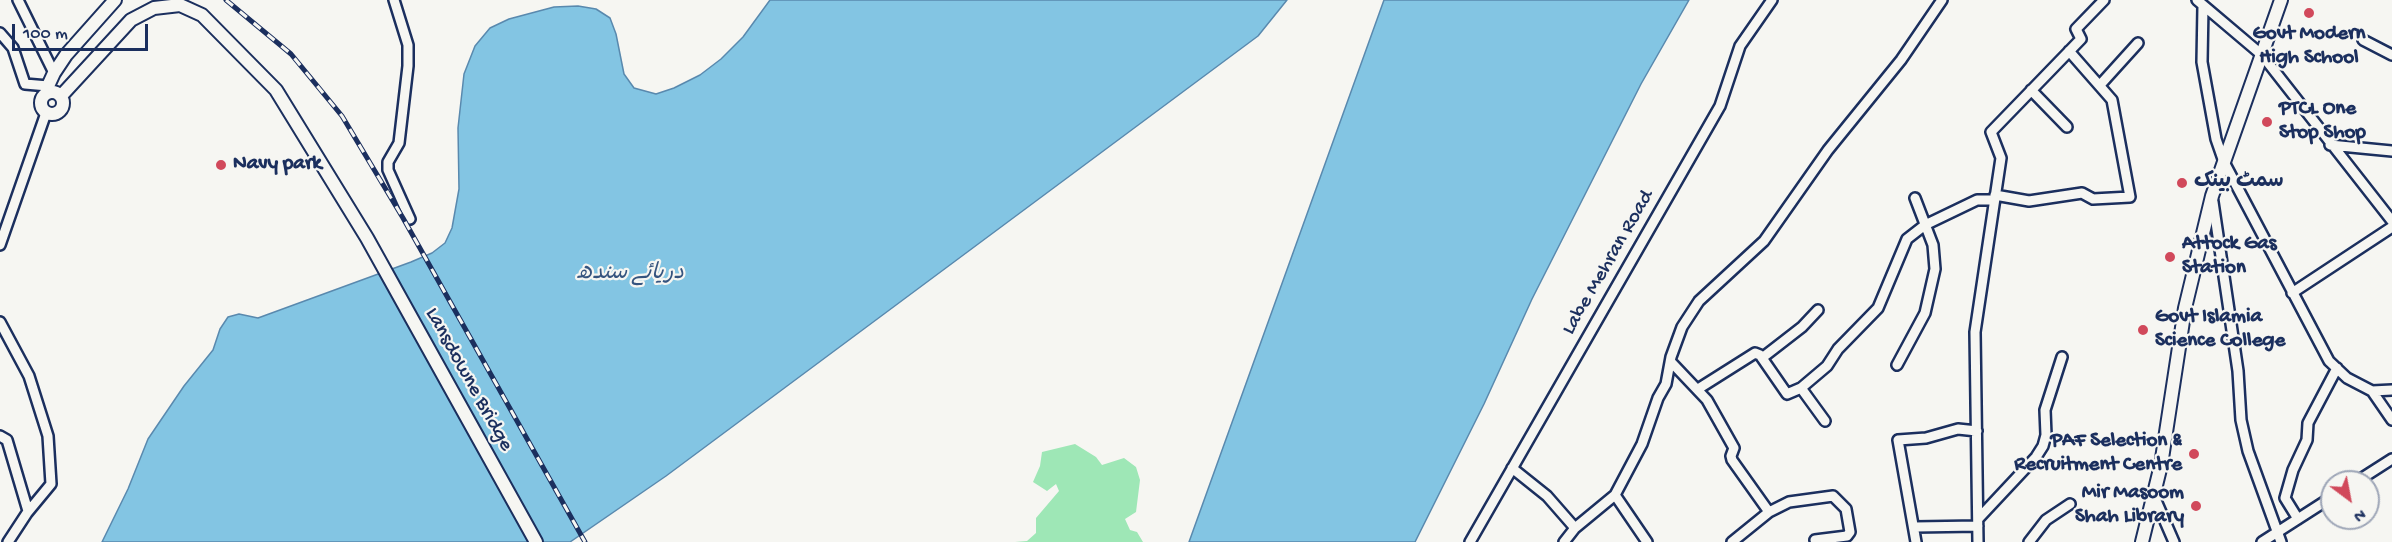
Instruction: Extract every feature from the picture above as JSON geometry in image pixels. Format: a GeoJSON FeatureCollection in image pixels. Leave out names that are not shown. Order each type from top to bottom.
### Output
{"type":"FeatureCollection","features":[{"type":"Feature","properties":{"kind":"main road"},"geometry":{"type":"LineString","coordinates":[[52,92],[42,97],[40,104],[46,113],[55,114],[62,109],[52,92],[54,73],[115,0]]}},
{"type":"Feature","properties":{"kind":"main road"},"geometry":{"type":"LineString","coordinates":[[2142,542],[2154,496],[2185,308],[2212,196],[2281,0]]}},
{"type":"Feature","properties":{"kind":"main road","name":"Lansdowne Bridge"},"geometry":{"type":"LineString","coordinates":[[52,92],[131,20],[154,8],[180,5],[202,15],[276,90],[367,238],[536,542]]}},
{"type":"Feature","properties":{"kind":"street"},"geometry":{"type":"LineString","coordinates":[[18,0],[54,73]]}},
{"type":"Feature","properties":{"kind":"street"},"geometry":{"type":"LineString","coordinates":[[394,0],[408,45],[408,66],[399,143],[388,162],[388,170],[410,219]]}},
{"type":"Feature","properties":{"kind":"street","name":"Labe Mehran Road"},"geometry":{"type":"LineString","coordinates":[[1470,542],[1720,106],[1740,46],[1772,0]]}},
{"type":"Feature","properties":{"kind":"street"},"geometry":{"type":"LineString","coordinates":[[1564,542],[1575,528],[1616,495],[1642,444],[1658,398],[1666,384],[1682,327],[1699,301],[1764,241],[1828,150],[1901,60],[1942,0]]}},
{"type":"Feature","properties":{"kind":"street"},"geometry":{"type":"LineString","coordinates":[[1978,542],[1975,332],[2001,158],[1991,132],[2081,39],[2076,29],[2078,25],[2104,0]]}},
{"type":"Feature","properties":{"kind":"street"},"geometry":{"type":"LineString","coordinates":[[2200,3],[2262,55],[2330,146],[2392,221]]}},
{"type":"Feature","properties":{"kind":"street"},"geometry":{"type":"LineString","coordinates":[[2200,3],[2202,62],[2216,140],[2224,162],[2328,361],[2347,378],[2372,391],[2392,420]]}},
{"type":"Feature","properties":{"kind":"street"},"geometry":{"type":"LineString","coordinates":[[0,33],[13,48],[25,84],[52,92]]}},
{"type":"Feature","properties":{"kind":"street"},"geometry":{"type":"LineString","coordinates":[[2363,40],[2392,55]]}},
{"type":"Feature","properties":{"kind":"street"},"geometry":{"type":"LineString","coordinates":[[2100,85],[2138,44]]}},
{"type":"Feature","properties":{"kind":"street"},"geometry":{"type":"LineString","coordinates":[[1698,389],[1755,353],[1762,358],[1787,394],[1801,388],[1827,366],[1838,349],[1878,308],[1907,239],[1925,225],[1977,200],[1995,197],[2029,201],[2082,193],[2093,199],[2130,197],[2112,100],[2069,51]]}},
{"type":"Feature","properties":{"kind":"street"},"geometry":{"type":"LineString","coordinates":[[2031,90],[2067,127]]}},
{"type":"Feature","properties":{"kind":"street"},"geometry":{"type":"LineString","coordinates":[[0,245],[46,113]]}},
{"type":"Feature","properties":{"kind":"street"},"geometry":{"type":"LineString","coordinates":[[2330,146],[2392,151]]}},
{"type":"Feature","properties":{"kind":"street"},"geometry":{"type":"LineString","coordinates":[[2212,196],[2238,371],[2241,420],[2248,451],[2281,542]]}},
{"type":"Feature","properties":{"kind":"street"},"geometry":{"type":"LineString","coordinates":[[1898,365],[1925,313],[1932,290],[1935,258],[1915,198]]}},
{"type":"Feature","properties":{"kind":"street"},"geometry":{"type":"LineString","coordinates":[[2292,293],[2392,227]]}},
{"type":"Feature","properties":{"kind":"street"},"geometry":{"type":"LineString","coordinates":[[1762,358],[1802,327],[1818,310]]}},
{"type":"Feature","properties":{"kind":"street"},"geometry":{"type":"LineString","coordinates":[[0,322],[29,376],[48,436],[51,484],[28,511],[8,542]]}},
{"type":"Feature","properties":{"kind":"street"},"geometry":{"type":"LineString","coordinates":[[1915,527],[1978,522],[2036,457],[2043,446],[2046,435],[2045,410],[2057,381],[2062,357]]}},
{"type":"Feature","properties":{"kind":"street"},"geometry":{"type":"LineString","coordinates":[[1671,362],[1698,389],[1734,448],[1732,460],[1769,512]]}},
{"type":"Feature","properties":{"kind":"street"},"geometry":{"type":"LineString","coordinates":[[2298,519],[2285,498],[2293,470],[2307,440],[2308,423],[2337,368]]}},
{"type":"Feature","properties":{"kind":"street"},"geometry":{"type":"LineString","coordinates":[[1801,388],[1826,421]]}},
{"type":"Feature","properties":{"kind":"street"},"geometry":{"type":"LineString","coordinates":[[2372,391],[2392,390]]}},
{"type":"Feature","properties":{"kind":"street"},"geometry":{"type":"LineString","coordinates":[[1916,542],[1898,440],[1926,438],[1958,429],[1977,431]]}},
{"type":"Feature","properties":{"kind":"street"},"geometry":{"type":"LineString","coordinates":[[0,436],[7,440],[28,511]]}},
{"type":"Feature","properties":{"kind":"street"},"geometry":{"type":"LineString","coordinates":[[2375,470],[2392,459]]}},
{"type":"Feature","properties":{"kind":"street"},"geometry":{"type":"LineString","coordinates":[[1512,468],[1547,496],[1575,528]]}},
{"type":"Feature","properties":{"kind":"street"},"geometry":{"type":"LineString","coordinates":[[1616,495],[1647,542]]}},
{"type":"Feature","properties":{"kind":"street"},"geometry":{"type":"LineString","coordinates":[[1738,540],[1769,512],[1790,502],[1833,496],[1841,501],[1846,509],[1850,532],[1846,536],[1815,540]]}},
{"type":"Feature","properties":{"kind":"street"},"geometry":{"type":"LineString","coordinates":[[2154,496],[2174,542]]}},
{"type":"Feature","properties":{"kind":"street"},"geometry":{"type":"LineString","coordinates":[[2029,542],[2046,520],[2070,504]]}},
{"type":"Feature","properties":{"kind":"street"},"geometry":{"type":"LineString","coordinates":[[2262,542],[2320,505]]}},
{"type":"Feature","properties":{"kind":"green space"},"geometry":{"type":"Polygon","coordinates":[[[1075,444],[1096,457],[1102,465],[1124,458],[1136,467],[1140,480],[1136,512],[1125,519],[1130,530],[1137,532],[1143,542],[1015,542],[1027,541],[1036,533],[1036,518],[1059,491],[1056,484],[1047,491],[1033,482],[1040,466],[1042,452],[1075,444]]]}},
{"type":"Feature","properties":{"kind":"water","name":"دریائے سندھ"},"geometry":{"type":"Polygon","coordinates":[[[770,0],[1287,0],[1258,36],[666,476],[570,542],[102,542],[128,489],[148,439],[184,386],[213,350],[220,329],[228,317],[239,314],[258,318],[411,262],[432,253],[445,243],[452,228],[459,189],[458,128],[464,74],[475,46],[490,28],[509,19],[554,7],[578,6],[596,9],[610,18],[616,34],[624,74],[634,88],[656,94],[700,75],[721,59],[743,37],[770,0]]]}},
{"type":"Feature","properties":{"kind":"water"},"geometry":{"type":"Polygon","coordinates":[[[1384,0],[1689,0],[1641,84],[1532,299],[1484,404],[1415,542],[1189,542],[1384,0]]]}},
{"type":"Feature","properties":{"kind":"railway"},"geometry":{"type":"LineString","coordinates":[[226,0],[291,54],[342,116],[403,218],[585,542]]}},
{"type":"Feature","properties":{"kind":"place","name":"Govt Modern High School"},"geometry":{"type":"Point","coordinates":[2309,13]}},
{"type":"Feature","properties":{"kind":"place","name":"PTCL One Stop Shop"},"geometry":{"type":"Point","coordinates":[2267,122]}},
{"type":"Feature","properties":{"kind":"place","name":"Navy park"},"geometry":{"type":"Point","coordinates":[221,165]}},
{"type":"Feature","properties":{"kind":"place","name":"سمٹ بینک"},"geometry":{"type":"Point","coordinates":[2182,183]}},
{"type":"Feature","properties":{"kind":"place","name":"Attock Gas Station"},"geometry":{"type":"Point","coordinates":[2170,257]}},
{"type":"Feature","properties":{"kind":"place","name":"Govt Islamia Science College"},"geometry":{"type":"Point","coordinates":[2143,330]}},
{"type":"Feature","properties":{"kind":"place","name":"PAF Selection & Recruitment Centre"},"geometry":{"type":"Point","coordinates":[2194,454]}},
{"type":"Feature","properties":{"kind":"place","name":"Mir Masoom Shah Library"},"geometry":{"type":"Point","coordinates":[2196,506]}}]}
